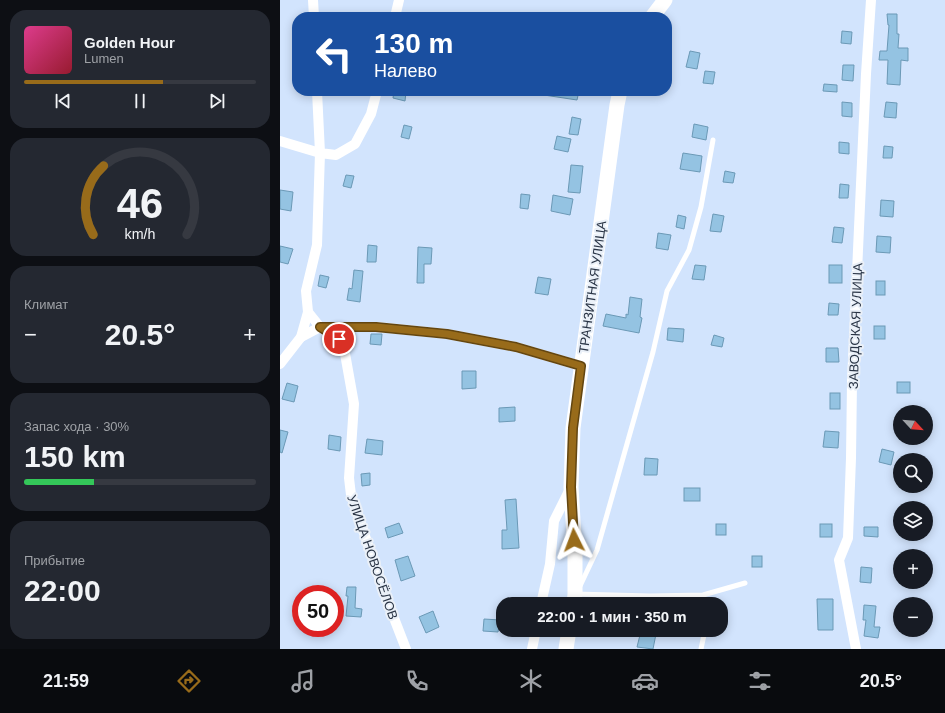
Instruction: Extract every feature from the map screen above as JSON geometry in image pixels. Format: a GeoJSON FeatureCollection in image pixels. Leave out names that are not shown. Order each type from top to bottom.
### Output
{"type":"FeatureCollection","features":[{"type":"Feature","properties":{"kind":"main road"},"geometry":{"type":"LineString","coordinates":[[656,12],[665,0]]}},
{"type":"Feature","properties":{"kind":"main road","name":"ТРАНЗИТНАЯ УЛИЦА"},"geometry":{"type":"LineString","coordinates":[[575,597],[575,553],[571,487],[573,428],[619,96]]}},
{"type":"Feature","properties":{"kind":"main road"},"geometry":{"type":"LineString","coordinates":[[566,649],[568,637]]}},
{"type":"Feature","properties":{"kind":"street"},"geometry":{"type":"LineString","coordinates":[[313,0],[314,12]]}},
{"type":"Feature","properties":{"kind":"street"},"geometry":{"type":"LineString","coordinates":[[396,12],[400,0]]}},
{"type":"Feature","properties":{"kind":"street","name":"ЗАВОДСКАЯ УЛИЦА"},"geometry":{"type":"LineString","coordinates":[[856,649],[839,560],[848,538],[852,374],[871,0]]}},
{"type":"Feature","properties":{"kind":"street"},"geometry":{"type":"LineString","coordinates":[[280,364],[301,337],[308,312],[306,291],[317,245],[320,153],[317,96]]}},
{"type":"Feature","properties":{"kind":"street"},"geometry":{"type":"LineString","coordinates":[[280,141],[320,153],[336,155],[355,144],[371,114],[376,96]]}},
{"type":"Feature","properties":{"kind":"street","name":"УЛИЦА НОВОСЁЛОВ"},"geometry":{"type":"LineString","coordinates":[[308,312],[320,327],[339,339],[344,348],[354,404],[349,478],[351,495],[387,600],[406,649]]}},
{"type":"Feature","properties":{"kind":"street"},"geometry":{"type":"LineString","coordinates":[[301,337],[320,327],[376,327],[447,334],[516,347],[581,366]]}},
{"type":"Feature","properties":{"kind":"street"},"geometry":{"type":"LineString","coordinates":[[543,597],[550,564],[554,521],[571,487]]}},
{"type":"Feature","properties":{"kind":"street"},"geometry":{"type":"LineString","coordinates":[[532,649],[535,637]]}},
{"type":"Feature","properties":{"kind":"lane"},"geometry":{"type":"LineString","coordinates":[[576,597],[597,550],[653,352],[667,291],[690,250],[701,207],[713,140]]}},
{"type":"Feature","properties":{"kind":"lane"},"geometry":{"type":"LineString","coordinates":[[625,597],[702,595],[745,583]]}},
{"type":"Feature","properties":{"kind":"lane"},"geometry":{"type":"LineString","coordinates":[[701,649],[704,637]]}},
{"type":"Feature","properties":{"kind":"building"},"geometry":{"type":"Polygon","coordinates":[[[887,14],[897,14],[897,34],[899,34],[898,48],[908,48],[908,61],[901,60],[900,85],[887,84],[888,60],[879,60],[880,51],[887,51],[889,25],[887,14]]]}},
{"type":"Feature","properties":{"kind":"building"},"geometry":{"type":"Polygon","coordinates":[[[842,31],[852,32],[851,44],[841,43],[842,31]]]}},
{"type":"Feature","properties":{"kind":"building"},"geometry":{"type":"Polygon","coordinates":[[[690,51],[700,53],[697,69],[686,67],[690,51]]]}},
{"type":"Feature","properties":{"kind":"building"},"geometry":{"type":"Polygon","coordinates":[[[843,65],[854,65],[853,81],[842,80],[843,65]]]}},
{"type":"Feature","properties":{"kind":"building"},"geometry":{"type":"Polygon","coordinates":[[[705,71],[715,72],[713,84],[703,83],[705,71]]]}},
{"type":"Feature","properties":{"kind":"building"},"geometry":{"type":"Polygon","coordinates":[[[824,84],[837,85],[837,92],[823,91],[824,84]]]}},
{"type":"Feature","properties":{"kind":"building"},"geometry":{"type":"Polygon","coordinates":[[[393,96],[406,96],[405,101],[393,98],[393,96]]]}},
{"type":"Feature","properties":{"kind":"building"},"geometry":{"type":"Polygon","coordinates":[[[551,96],[578,96],[577,100],[551,96]]]}},
{"type":"Feature","properties":{"kind":"building"},"geometry":{"type":"Polygon","coordinates":[[[842,102],[852,103],[852,117],[842,116],[842,102]]]}},
{"type":"Feature","properties":{"kind":"building"},"geometry":{"type":"Polygon","coordinates":[[[886,102],[897,103],[896,118],[884,117],[886,102]]]}},
{"type":"Feature","properties":{"kind":"building"},"geometry":{"type":"Polygon","coordinates":[[[572,117],[581,119],[578,135],[569,134],[572,117]]]}},
{"type":"Feature","properties":{"kind":"building"},"geometry":{"type":"Polygon","coordinates":[[[694,124],[708,127],[706,140],[692,137],[694,124]]]}},
{"type":"Feature","properties":{"kind":"building"},"geometry":{"type":"Polygon","coordinates":[[[404,125],[412,127],[409,139],[401,137],[404,125]]]}},
{"type":"Feature","properties":{"kind":"building"},"geometry":{"type":"Polygon","coordinates":[[[557,136],[571,139],[568,152],[554,149],[557,136]]]}},
{"type":"Feature","properties":{"kind":"building"},"geometry":{"type":"Polygon","coordinates":[[[839,142],[849,143],[849,154],[839,153],[839,142]]]}},
{"type":"Feature","properties":{"kind":"building"},"geometry":{"type":"Polygon","coordinates":[[[884,146],[893,147],[892,158],[883,158],[884,146]]]}},
{"type":"Feature","properties":{"kind":"building"},"geometry":{"type":"Polygon","coordinates":[[[683,153],[702,156],[700,172],[680,169],[683,153]]]}},
{"type":"Feature","properties":{"kind":"building"},"geometry":{"type":"Polygon","coordinates":[[[571,165],[583,166],[580,193],[568,192],[571,165]]]}},
{"type":"Feature","properties":{"kind":"building"},"geometry":{"type":"Polygon","coordinates":[[[725,171],[735,173],[733,183],[723,182],[725,171]]]}},
{"type":"Feature","properties":{"kind":"building"},"geometry":{"type":"Polygon","coordinates":[[[346,175],[354,176],[351,188],[343,186],[346,175]]]}},
{"type":"Feature","properties":{"kind":"building"},"geometry":{"type":"Polygon","coordinates":[[[840,184],[849,185],[848,198],[839,198],[840,184]]]}},
{"type":"Feature","properties":{"kind":"building"},"geometry":{"type":"Polygon","coordinates":[[[280,190],[293,192],[291,211],[280,209],[280,190]]]}},
{"type":"Feature","properties":{"kind":"building"},"geometry":{"type":"Polygon","coordinates":[[[521,194],[530,195],[528,209],[520,208],[521,194]]]}},
{"type":"Feature","properties":{"kind":"building"},"geometry":{"type":"Polygon","coordinates":[[[553,195],[573,199],[570,215],[551,211],[553,195]]]}},
{"type":"Feature","properties":{"kind":"building"},"geometry":{"type":"Polygon","coordinates":[[[881,200],[894,201],[893,217],[880,216],[881,200]]]}},
{"type":"Feature","properties":{"kind":"building"},"geometry":{"type":"Polygon","coordinates":[[[713,214],[724,216],[721,232],[710,231],[713,214]]]}},
{"type":"Feature","properties":{"kind":"building"},"geometry":{"type":"Polygon","coordinates":[[[678,215],[686,217],[684,229],[676,227],[678,215]]]}},
{"type":"Feature","properties":{"kind":"building"},"geometry":{"type":"Polygon","coordinates":[[[834,227],[844,228],[842,243],[832,242],[834,227]]]}},
{"type":"Feature","properties":{"kind":"building"},"geometry":{"type":"Polygon","coordinates":[[[658,233],[671,235],[668,250],[656,248],[658,233]]]}},
{"type":"Feature","properties":{"kind":"building"},"geometry":{"type":"Polygon","coordinates":[[[877,236],[891,237],[890,253],[876,252],[877,236]]]}},
{"type":"Feature","properties":{"kind":"building"},"geometry":{"type":"Polygon","coordinates":[[[368,245],[377,246],[376,262],[367,262],[368,245]]]}},
{"type":"Feature","properties":{"kind":"building"},"geometry":{"type":"Polygon","coordinates":[[[280,246],[293,249],[288,264],[280,262],[280,246]]]}},
{"type":"Feature","properties":{"kind":"building"},"geometry":{"type":"Polygon","coordinates":[[[418,247],[432,248],[431,264],[424,264],[424,283],[417,283],[418,247]]]}},
{"type":"Feature","properties":{"kind":"building"},"geometry":{"type":"Polygon","coordinates":[[[695,265],[706,266],[704,280],[692,279],[695,265]]]}},
{"type":"Feature","properties":{"kind":"building"},"geometry":{"type":"Polygon","coordinates":[[[829,265],[842,265],[842,283],[829,283],[829,265]]]}},
{"type":"Feature","properties":{"kind":"building"},"geometry":{"type":"Polygon","coordinates":[[[354,270],[363,271],[360,302],[347,300],[349,288],[352,289],[354,270]]]}},
{"type":"Feature","properties":{"kind":"building"},"geometry":{"type":"Polygon","coordinates":[[[320,275],[329,277],[326,288],[318,286],[320,275]]]}},
{"type":"Feature","properties":{"kind":"building"},"geometry":{"type":"Polygon","coordinates":[[[538,277],[551,279],[548,295],[535,293],[538,277]]]}},
{"type":"Feature","properties":{"kind":"building"},"geometry":{"type":"Polygon","coordinates":[[[876,281],[885,281],[885,295],[876,295],[876,281]]]}},
{"type":"Feature","properties":{"kind":"building"},"geometry":{"type":"Polygon","coordinates":[[[630,297],[642,299],[640,317],[642,318],[639,333],[603,326],[606,314],[626,318],[626,314],[628,315],[630,297]]]}},
{"type":"Feature","properties":{"kind":"building"},"geometry":{"type":"Polygon","coordinates":[[[829,303],[839,304],[838,315],[828,315],[829,303]]]}},
{"type":"Feature","properties":{"kind":"building"},"geometry":{"type":"Polygon","coordinates":[[[874,326],[885,326],[885,339],[874,339],[874,326]]]}},
{"type":"Feature","properties":{"kind":"building"},"geometry":{"type":"Polygon","coordinates":[[[668,328],[684,329],[683,342],[667,340],[668,328]]]}},
{"type":"Feature","properties":{"kind":"building"},"geometry":{"type":"Polygon","coordinates":[[[371,334],[382,334],[381,345],[370,344],[371,334]]]}},
{"type":"Feature","properties":{"kind":"building"},"geometry":{"type":"Polygon","coordinates":[[[714,335],[724,338],[722,347],[711,345],[714,335]]]}},
{"type":"Feature","properties":{"kind":"building"},"geometry":{"type":"Polygon","coordinates":[[[826,348],[838,348],[839,362],[826,362],[826,348]]]}},
{"type":"Feature","properties":{"kind":"building"},"geometry":{"type":"Polygon","coordinates":[[[462,371],[476,371],[476,388],[462,389],[462,371]]]}},
{"type":"Feature","properties":{"kind":"building"},"geometry":{"type":"Polygon","coordinates":[[[897,382],[910,382],[910,393],[897,393],[897,382]]]}},
{"type":"Feature","properties":{"kind":"building"},"geometry":{"type":"Polygon","coordinates":[[[287,383],[298,386],[294,402],[282,399],[287,383]]]}},
{"type":"Feature","properties":{"kind":"building"},"geometry":{"type":"Polygon","coordinates":[[[830,393],[840,393],[840,409],[830,409],[830,393]]]}},
{"type":"Feature","properties":{"kind":"building"},"geometry":{"type":"Polygon","coordinates":[[[515,407],[515,421],[499,422],[499,408],[515,407]]]}},
{"type":"Feature","properties":{"kind":"building"},"geometry":{"type":"Polygon","coordinates":[[[280,430],[288,432],[282,453],[280,452],[280,430]]]}},
{"type":"Feature","properties":{"kind":"building"},"geometry":{"type":"Polygon","coordinates":[[[825,431],[839,432],[838,448],[823,447],[825,431]]]}},
{"type":"Feature","properties":{"kind":"building"},"geometry":{"type":"Polygon","coordinates":[[[329,435],[341,437],[340,451],[328,449],[329,435]]]}},
{"type":"Feature","properties":{"kind":"building"},"geometry":{"type":"Polygon","coordinates":[[[367,439],[383,441],[382,455],[365,453],[367,439]]]}},
{"type":"Feature","properties":{"kind":"building"},"geometry":{"type":"Polygon","coordinates":[[[882,449],[894,452],[891,465],[879,462],[882,449]]]}},
{"type":"Feature","properties":{"kind":"building"},"geometry":{"type":"Polygon","coordinates":[[[645,458],[658,459],[657,475],[644,475],[645,458]]]}},
{"type":"Feature","properties":{"kind":"building"},"geometry":{"type":"Polygon","coordinates":[[[370,473],[370,485],[362,486],[361,474],[370,473]]]}},
{"type":"Feature","properties":{"kind":"building"},"geometry":{"type":"Polygon","coordinates":[[[684,488],[700,488],[700,501],[684,501],[684,488]]]}},
{"type":"Feature","properties":{"kind":"building"},"geometry":{"type":"Polygon","coordinates":[[[516,499],[519,548],[502,549],[502,530],[507,530],[505,500],[516,499]]]}},
{"type":"Feature","properties":{"kind":"building"},"geometry":{"type":"Polygon","coordinates":[[[399,523],[403,533],[388,538],[385,528],[399,523]]]}},
{"type":"Feature","properties":{"kind":"building"},"geometry":{"type":"Polygon","coordinates":[[[716,524],[726,524],[726,535],[716,535],[716,524]]]}},
{"type":"Feature","properties":{"kind":"building"},"geometry":{"type":"Polygon","coordinates":[[[820,524],[832,524],[832,537],[820,537],[820,524]]]}},
{"type":"Feature","properties":{"kind":"building"},"geometry":{"type":"Polygon","coordinates":[[[864,527],[878,527],[878,537],[864,536],[864,527]]]}},
{"type":"Feature","properties":{"kind":"building"},"geometry":{"type":"Polygon","coordinates":[[[408,556],[415,576],[401,581],[395,560],[408,556]]]}},
{"type":"Feature","properties":{"kind":"building"},"geometry":{"type":"Polygon","coordinates":[[[752,556],[762,556],[762,567],[752,567],[752,556]]]}},
{"type":"Feature","properties":{"kind":"building"},"geometry":{"type":"Polygon","coordinates":[[[861,567],[872,568],[871,583],[860,582],[861,567]]]}},
{"type":"Feature","properties":{"kind":"building"},"geometry":{"type":"Polygon","coordinates":[[[347,587],[356,587],[355,608],[362,609],[361,617],[346,616],[348,596],[346,596],[347,587]]]}},
{"type":"Feature","properties":{"kind":"building"},"geometry":{"type":"Polygon","coordinates":[[[817,599],[833,599],[833,630],[818,630],[817,599]]]}},
{"type":"Feature","properties":{"kind":"building"},"geometry":{"type":"Polygon","coordinates":[[[864,605],[876,606],[874,627],[880,627],[878,638],[864,636],[866,620],[863,620],[864,605]]]}},
{"type":"Feature","properties":{"kind":"building"},"geometry":{"type":"Polygon","coordinates":[[[433,611],[439,627],[426,633],[419,617],[433,611]]]}},
{"type":"Feature","properties":{"kind":"building"},"geometry":{"type":"Polygon","coordinates":[[[484,619],[496,620],[496,632],[483,631],[484,619]]]}},
{"type":"Feature","properties":{"kind":"building"},"geometry":{"type":"Polygon","coordinates":[[[640,637],[655,637],[653,649],[637,647],[640,637]]]}},
{"type":"Feature","properties":{"kind":"route"},"geometry":{"type":"LineString","coordinates":[[339,339],[320,327],[376,327],[447,334],[516,347],[581,366],[573,428],[571,487],[574,540]]}}]}
